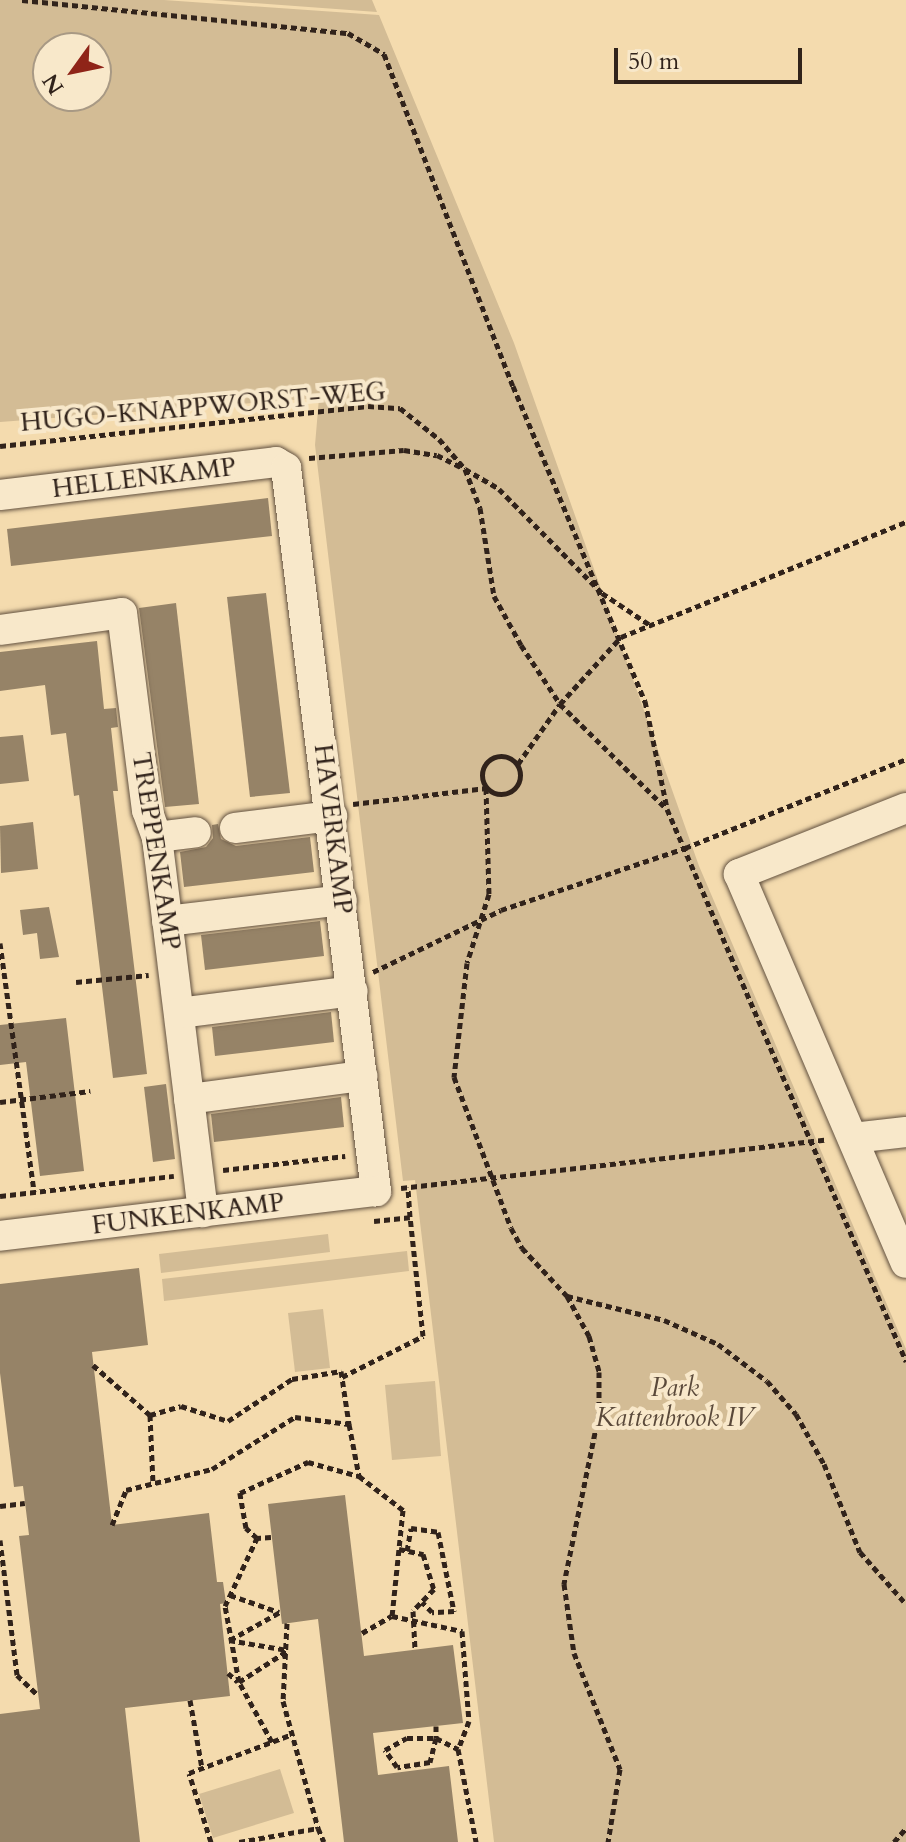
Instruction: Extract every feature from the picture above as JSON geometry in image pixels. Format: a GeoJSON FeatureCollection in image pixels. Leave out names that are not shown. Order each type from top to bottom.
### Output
{"type":"FeatureCollection","features":[{"type":"Feature","properties":{"kind":"street","name":"HELLENKAMP"},"geometry":{"type":"LineString","coordinates":[[0,495],[276,462],[286,468]]}},
{"type":"Feature","properties":{"kind":"street","name":"HAVERKAMP"},"geometry":{"type":"LineString","coordinates":[[286,468],[376,1191]]}},
{"type":"Feature","properties":{"kind":"street","name":"TREPPENKAMP"},"geometry":{"type":"LineString","coordinates":[[0,630],[122,613],[147,810],[157,837],[203,1212]]}},
{"type":"Feature","properties":{"kind":"street"},"geometry":{"type":"LineString","coordinates":[[906,808],[739,874],[906,1263]]}},
{"type":"Feature","properties":{"kind":"street"},"geometry":{"type":"LineString","coordinates":[[235,828],[331,811]]}},
{"type":"Feature","properties":{"kind":"street"},"geometry":{"type":"LineString","coordinates":[[157,837],[196,832]]}},
{"type":"Feature","properties":{"kind":"street"},"geometry":{"type":"LineString","coordinates":[[167,921],[342,900]]}},
{"type":"Feature","properties":{"kind":"street"},"geometry":{"type":"LineString","coordinates":[[179,1013],[352,984]]}},
{"type":"Feature","properties":{"kind":"street"},"geometry":{"type":"LineString","coordinates":[[189,1099],[362,1076]]}},
{"type":"Feature","properties":{"kind":"street"},"geometry":{"type":"LineString","coordinates":[[853,1138],[906,1132]]}},
{"type":"Feature","properties":{"kind":"street","name":"FUNKENKAMP"},"geometry":{"type":"LineString","coordinates":[[0,1236],[376,1191]]}},
{"type":"Feature","properties":{"kind":"path"},"geometry":{"type":"LineString","coordinates":[[22,0],[348,33],[384,54],[513,386],[621,637],[645,701],[667,809]]}},
{"type":"Feature","properties":{"kind":"path","name":"HUGO-KNAPPWORST-WEG"},"geometry":{"type":"LineString","coordinates":[[0,446],[368,406],[400,408],[439,439],[465,469],[480,508],[494,596],[560,704],[667,809],[906,1361]]}},
{"type":"Feature","properties":{"kind":"path"},"geometry":{"type":"LineString","coordinates":[[286,468],[300,459],[370,450],[437,455],[465,469],[529,514],[602,593],[650,625]]}},
{"type":"Feature","properties":{"kind":"path"},"geometry":{"type":"LineString","coordinates":[[331,811],[486,788],[509,793],[520,780],[518,764],[560,704],[621,637],[906,522]]}},
{"type":"Feature","properties":{"kind":"path"},"geometry":{"type":"LineString","coordinates":[[518,764],[504,756],[489,759],[482,773],[486,788],[489,894],[457,1021],[454,1077],[488,1178],[522,1248],[567,1296],[589,1336],[599,1372],[599,1413],[564,1584],[574,1653],[620,1769],[608,1842]]}},
{"type":"Feature","properties":{"kind":"path"},"geometry":{"type":"LineString","coordinates":[[352,984],[481,921],[685,848],[906,759]]}},
{"type":"Feature","properties":{"kind":"path"},"geometry":{"type":"LineString","coordinates":[[0,943],[35,1192]]}},
{"type":"Feature","properties":{"kind":"path"},"geometry":{"type":"LineString","coordinates":[[76,982],[174,973]]}},
{"type":"Feature","properties":{"kind":"path"},"geometry":{"type":"LineString","coordinates":[[0,1102],[90,1091]]}},
{"type":"Feature","properties":{"kind":"path"},"geometry":{"type":"LineString","coordinates":[[376,1191],[811,1140],[853,1138]]}},
{"type":"Feature","properties":{"kind":"path"},"geometry":{"type":"LineString","coordinates":[[342,1377],[423,1336],[410,1217]]}},
{"type":"Feature","properties":{"kind":"path"},"geometry":{"type":"LineString","coordinates":[[567,1296],[664,1320],[718,1344],[767,1381],[796,1414],[824,1464],[860,1552],[906,1604]]}},
{"type":"Feature","properties":{"kind":"path"},"geometry":{"type":"LineString","coordinates":[[93,1365],[150,1415],[153,1483]]}},
{"type":"Feature","properties":{"kind":"path"},"geometry":{"type":"LineString","coordinates":[[150,1415],[181,1406],[228,1421],[292,1379],[341,1371],[359,1476]]}},
{"type":"Feature","properties":{"kind":"path"},"geometry":{"type":"LineString","coordinates":[[112,1525],[126,1490],[212,1469],[295,1417],[349,1424]]}},
{"type":"Feature","properties":{"kind":"path"},"geometry":{"type":"LineString","coordinates":[[271,1537],[257,1538],[246,1528],[240,1493],[308,1462],[359,1476],[403,1510],[392,1616]]}},
{"type":"Feature","properties":{"kind":"path"},"geometry":{"type":"LineString","coordinates":[[0,1506],[25,1503]]}},
{"type":"Feature","properties":{"kind":"path"},"geometry":{"type":"LineString","coordinates":[[407,1551],[411,1528],[438,1532],[454,1611],[432,1612],[422,1602]]}},
{"type":"Feature","properties":{"kind":"path"},"geometry":{"type":"LineString","coordinates":[[257,1538],[225,1606],[239,1682],[272,1742]]}},
{"type":"Feature","properties":{"kind":"path"},"geometry":{"type":"LineString","coordinates":[[0,1540],[17,1675],[38,1695]]}},
{"type":"Feature","properties":{"kind":"path"},"geometry":{"type":"LineString","coordinates":[[399,1549],[423,1554],[434,1589],[411,1620],[415,1650]]}},
{"type":"Feature","properties":{"kind":"path"},"geometry":{"type":"LineString","coordinates":[[229,1640],[280,1612],[230,1595]]}},
{"type":"Feature","properties":{"kind":"path"},"geometry":{"type":"LineString","coordinates":[[362,1633],[392,1616],[462,1631],[469,1721],[458,1749],[476,1842]]}},
{"type":"Feature","properties":{"kind":"path"},"geometry":{"type":"LineString","coordinates":[[287,1623],[283,1701],[324,1842]]}},
{"type":"Feature","properties":{"kind":"path"},"geometry":{"type":"LineString","coordinates":[[229,1640],[288,1650]]}},
{"type":"Feature","properties":{"kind":"path"},"geometry":{"type":"LineString","coordinates":[[239,1682],[288,1650]]}},
{"type":"Feature","properties":{"kind":"path"},"geometry":{"type":"LineString","coordinates":[[228,1673],[239,1682]]}},
{"type":"Feature","properties":{"kind":"path"},"geometry":{"type":"LineString","coordinates":[[190,1700],[202,1768]]}},
{"type":"Feature","properties":{"kind":"path"},"geometry":{"type":"LineString","coordinates":[[436,1726],[436,1738],[430,1766],[397,1767],[385,1750],[407,1738],[436,1738],[458,1749]]}},
{"type":"Feature","properties":{"kind":"path"},"geometry":{"type":"LineString","coordinates":[[211,1842],[189,1773],[293,1734]]}},
{"type":"Feature","properties":{"kind":"path"},"geometry":{"type":"LineString","coordinates":[[239,1842],[275,1839],[318,1828]]}},
{"type":"Feature","properties":{"kind":"path"},"geometry":{"type":"LineString","coordinates":[[894,1842],[906,1828]]}},
{"type":"Feature","properties":{"kind":"green space","name":"Park Kattenbrook IV"},"geometry":{"type":"Polygon","coordinates":[[[0,0],[164,0],[379,15],[514,343],[699,866],[906,1349],[906,1842],[494,1842],[415,1180],[403,1181],[315,445],[319,398],[0,422],[0,0]]]}},
{"type":"Feature","properties":{"kind":"green space"},"geometry":{"type":"Polygon","coordinates":[[[212,0],[372,0],[377,12],[212,0]]]}},
{"type":"Feature","properties":{"kind":"green space"},"geometry":{"type":"Polygon","coordinates":[[[328,1234],[330,1252],[161,1273],[159,1254],[328,1234]]]}},
{"type":"Feature","properties":{"kind":"green space"},"geometry":{"type":"Polygon","coordinates":[[[407,1251],[409,1271],[164,1301],[162,1279],[407,1251]]]}},
{"type":"Feature","properties":{"kind":"green space"},"geometry":{"type":"Polygon","coordinates":[[[323,1309],[330,1368],[295,1372],[288,1313],[323,1309]]]}},
{"type":"Feature","properties":{"kind":"green space"},"geometry":{"type":"Polygon","coordinates":[[[435,1381],[441,1456],[392,1460],[385,1385],[435,1381]]]}},
{"type":"Feature","properties":{"kind":"green space"},"geometry":{"type":"Polygon","coordinates":[[[280,1769],[294,1813],[213,1838],[199,1794],[280,1769]]]}},
{"type":"Feature","properties":{"kind":"building"},"geometry":{"type":"Polygon","coordinates":[[[268,498],[272,536],[11,566],[7,529],[268,498]]]}},
{"type":"Feature","properties":{"kind":"building"},"geometry":{"type":"Polygon","coordinates":[[[266,593],[290,793],[250,797],[227,597],[266,593]]]}},
{"type":"Feature","properties":{"kind":"building"},"geometry":{"type":"Polygon","coordinates":[[[176,603],[199,804],[165,807],[139,608],[176,603]]]}},
{"type":"Feature","properties":{"kind":"building"},"geometry":{"type":"Polygon","coordinates":[[[97,641],[104,709],[116,708],[118,727],[111,728],[118,791],[113,791],[147,1074],[113,1078],[79,795],[74,796],[66,733],[51,735],[45,685],[0,691],[0,652],[97,641]]]}},
{"type":"Feature","properties":{"kind":"building"},"geometry":{"type":"Polygon","coordinates":[[[23,735],[29,781],[0,784],[0,737],[23,735]]]}},
{"type":"Feature","properties":{"kind":"building"},"geometry":{"type":"Polygon","coordinates":[[[33,822],[38,869],[1,873],[0,826],[33,822]]]}},
{"type":"Feature","properties":{"kind":"building"},"geometry":{"type":"Polygon","coordinates":[[[218,824],[221,839],[236,846],[310,837],[314,872],[184,887],[180,852],[206,847],[213,838],[212,825],[218,824]]]}},
{"type":"Feature","properties":{"kind":"building"},"geometry":{"type":"Polygon","coordinates":[[[49,907],[59,957],[40,959],[37,933],[23,935],[20,910],[49,907]]]}},
{"type":"Feature","properties":{"kind":"building"},"geometry":{"type":"Polygon","coordinates":[[[320,921],[324,956],[205,970],[201,935],[320,921]]]}},
{"type":"Feature","properties":{"kind":"building"},"geometry":{"type":"Polygon","coordinates":[[[331,1012],[334,1042],[215,1056],[212,1027],[331,1012]]]}},
{"type":"Feature","properties":{"kind":"building"},"geometry":{"type":"Polygon","coordinates":[[[66,1018],[84,1171],[40,1176],[26,1062],[0,1065],[0,1025],[66,1018]]]}},
{"type":"Feature","properties":{"kind":"building"},"geometry":{"type":"Polygon","coordinates":[[[166,1084],[175,1159],[153,1162],[144,1087],[166,1084]]]}},
{"type":"Feature","properties":{"kind":"building"},"geometry":{"type":"Polygon","coordinates":[[[341,1097],[344,1127],[214,1142],[211,1114],[341,1097]]]}},
{"type":"Feature","properties":{"kind":"building"},"geometry":{"type":"Polygon","coordinates":[[[139,1268],[148,1345],[92,1352],[112,1525],[209,1513],[217,1582],[223,1582],[226,1603],[220,1604],[230,1696],[125,1708],[140,1842],[0,1842],[0,1714],[40,1709],[19,1536],[29,1535],[23,1486],[14,1487],[0,1373],[0,1284],[139,1268]]]}},
{"type":"Feature","properties":{"kind":"building"},"geometry":{"type":"Polygon","coordinates":[[[345,1495],[364,1656],[453,1645],[463,1723],[373,1733],[378,1775],[449,1766],[458,1842],[344,1842],[318,1619],[282,1624],[268,1504],[345,1495]]]}}]}
